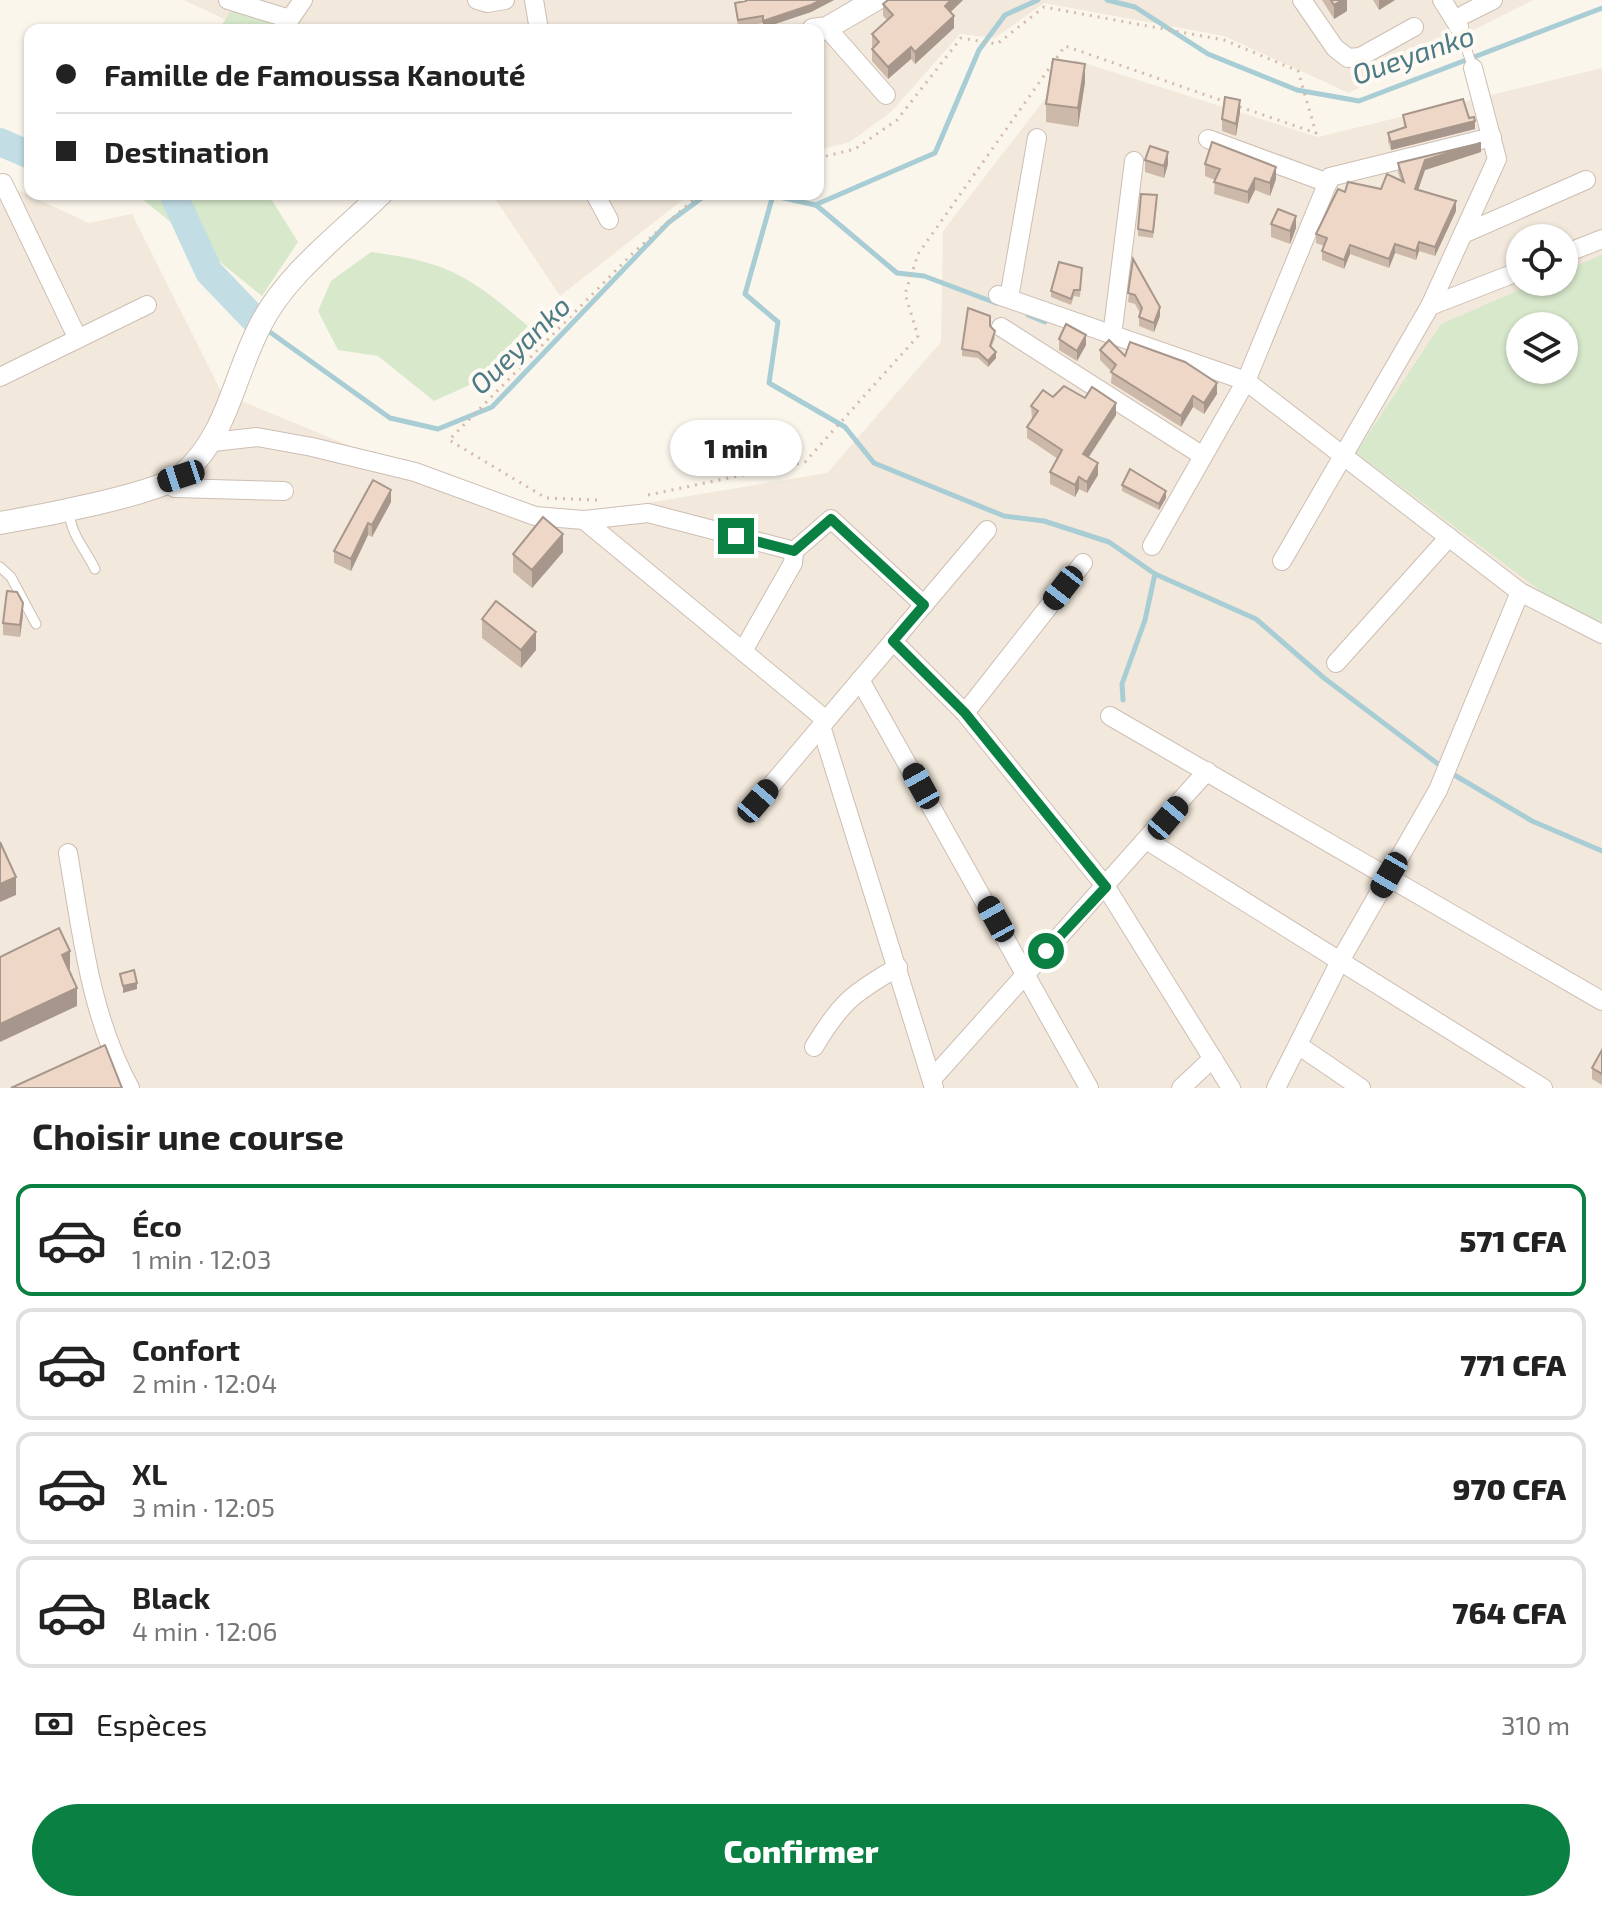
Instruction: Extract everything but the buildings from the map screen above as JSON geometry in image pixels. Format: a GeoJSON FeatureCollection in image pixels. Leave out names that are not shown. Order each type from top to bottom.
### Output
{"type":"FeatureCollection","features":[{"type":"Feature","properties":{"kind":"street"},"geometry":{"type":"LineString","coordinates":[[228,0],[290,19],[303,0]]}},
{"type":"Feature","properties":{"kind":"street"},"geometry":{"type":"LineString","coordinates":[[477,0],[505,0]]}},
{"type":"Feature","properties":{"kind":"street"},"geometry":{"type":"LineString","coordinates":[[534,0],[538,24]]}},
{"type":"Feature","properties":{"kind":"street"},"geometry":{"type":"LineString","coordinates":[[824,27],[875,0]]}},
{"type":"Feature","properties":{"kind":"street"},"geometry":{"type":"LineString","coordinates":[[1302,0],[1335,48],[1348,58],[1360,57],[1414,27]]}},
{"type":"Feature","properties":{"kind":"street"},"geometry":{"type":"LineString","coordinates":[[1442,0],[1462,21],[1493,0]]}},
{"type":"Feature","properties":{"kind":"street"},"geometry":{"type":"LineString","coordinates":[[824,33],[886,95]]}},
{"type":"Feature","properties":{"kind":"street"},"geometry":{"type":"LineString","coordinates":[[1282,561],[1430,306],[1497,159],[1473,68]]}},
{"type":"Feature","properties":{"kind":"street"},"geometry":{"type":"LineString","coordinates":[[1152,546],[1246,381],[1330,177],[1492,137]]}},
{"type":"Feature","properties":{"kind":"street"},"geometry":{"type":"LineString","coordinates":[[1037,138],[1004,296],[1246,381],[1520,592],[1602,634]]}},
{"type":"Feature","properties":{"kind":"street"},"geometry":{"type":"LineString","coordinates":[[1208,139],[1328,183]]}},
{"type":"Feature","properties":{"kind":"street"},"geometry":{"type":"LineString","coordinates":[[1112,336],[1134,161]]}},
{"type":"Feature","properties":{"kind":"street"},"geometry":{"type":"LineString","coordinates":[[1463,234],[1586,180]]}},
{"type":"Feature","properties":{"kind":"street"},"geometry":{"type":"LineString","coordinates":[[3,183],[78,339]]}},
{"type":"Feature","properties":{"kind":"street"},"geometry":{"type":"LineString","coordinates":[[0,523],[69,511],[181,476],[213,442],[260,324],[279,294],[375,200]]}},
{"type":"Feature","properties":{"kind":"street"},"geometry":{"type":"LineString","coordinates":[[598,200],[609,220]]}},
{"type":"Feature","properties":{"kind":"street"},"geometry":{"type":"LineString","coordinates":[[1578,248],[1602,239]]}},
{"type":"Feature","properties":{"kind":"street"},"geometry":{"type":"LineString","coordinates":[[1430,306],[1506,276]]}},
{"type":"Feature","properties":{"kind":"street"},"geometry":{"type":"LineString","coordinates":[[0,377],[147,305]]}},
{"type":"Feature","properties":{"kind":"street"},"geometry":{"type":"LineString","coordinates":[[1001,327],[1203,456]]}},
{"type":"Feature","properties":{"kind":"street"},"geometry":{"type":"LineString","coordinates":[[213,442],[257,437],[312,447],[415,472],[535,516],[584,520],[648,513],[794,551]]}},
{"type":"Feature","properties":{"kind":"street"},"geometry":{"type":"LineString","coordinates":[[164,482],[175,488],[284,491]]}},
{"type":"Feature","properties":{"kind":"street"},"geometry":{"type":"LineString","coordinates":[[743,651],[793,563],[794,551],[831,519],[924,605]]}},
{"type":"Feature","properties":{"kind":"street"},"geometry":{"type":"LineString","coordinates":[[584,520],[743,651],[824,723],[933,1084]]}},
{"type":"Feature","properties":{"kind":"street"},"geometry":{"type":"LineString","coordinates":[[758,801],[987,530]]}},
{"type":"Feature","properties":{"kind":"street"},"geometry":{"type":"LineString","coordinates":[[1336,663],[1449,537]]}},
{"type":"Feature","properties":{"kind":"street"},"geometry":{"type":"LineString","coordinates":[[965,713],[1083,563]]}},
{"type":"Feature","properties":{"kind":"street"},"geometry":{"type":"LineString","coordinates":[[1276,1088],[1340,961],[1438,790],[1520,592]]}},
{"type":"Feature","properties":{"kind":"street"},"geometry":{"type":"LineString","coordinates":[[893,641],[965,713],[1106,887],[1231,1088]]}},
{"type":"Feature","properties":{"kind":"street"},"geometry":{"type":"LineString","coordinates":[[860,680],[1089,1088]]}},
{"type":"Feature","properties":{"kind":"street"},"geometry":{"type":"LineString","coordinates":[[1110,716],[1602,1001]]}},
{"type":"Feature","properties":{"kind":"street"},"geometry":{"type":"LineString","coordinates":[[933,1084],[1026,972],[1148,841],[1207,771]]}},
{"type":"Feature","properties":{"kind":"street"},"geometry":{"type":"LineString","coordinates":[[1148,841],[1543,1088]]}},
{"type":"Feature","properties":{"kind":"street"},"geometry":{"type":"LineString","coordinates":[[68,853],[93,1000],[111,1054],[130,1088]]}},
{"type":"Feature","properties":{"kind":"street"},"geometry":{"type":"LineString","coordinates":[[814,1047],[836,1010],[854,993],[898,967]]}},
{"type":"Feature","properties":{"kind":"street"},"geometry":{"type":"LineString","coordinates":[[1298,1045],[1361,1088]]}},
{"type":"Feature","properties":{"kind":"street"},"geometry":{"type":"LineString","coordinates":[[1181,1088],[1213,1058]]}},
{"type":"Feature","properties":{"kind":"lane"},"geometry":{"type":"LineString","coordinates":[[1462,21],[1473,68]]}},
{"type":"Feature","properties":{"kind":"lane"},"geometry":{"type":"LineString","coordinates":[[69,511],[70,531],[95,569]]}},
{"type":"Feature","properties":{"kind":"lane"},"geometry":{"type":"LineString","coordinates":[[0,567],[11,577],[36,624]]}},
{"type":"Feature","properties":{"kind":"path"},"geometry":{"type":"LineString","coordinates":[[634,498],[805,462],[918,336],[905,294],[918,254],[1065,46],[1316,133],[1298,71],[1224,40],[1044,7],[997,44],[961,38],[897,120],[855,149],[824,157]]}},
{"type":"Feature","properties":{"kind":"path"},"geometry":{"type":"LineString","coordinates":[[604,501],[546,498],[449,440],[633,253],[693,200]]}},
{"type":"Feature","properties":{"kind":"shaded area"},"geometry":{"type":"Polygon","coordinates":[[[184,0],[1533,0],[1349,93],[1224,36],[1044,3],[995,38],[960,34],[891,112],[850,142],[824,148],[824,24],[234,24],[184,0]]]}},
{"type":"Feature","properties":{"kind":"shaded area"},"geometry":{"type":"Polygon","coordinates":[[[1075,60],[1318,137],[1602,68],[1602,1088],[0,1088],[0,182],[24,193],[24,200],[39,200],[89,223],[132,214],[222,393],[534,522],[827,473],[941,342],[943,231],[1075,60]]]}},
{"type":"Feature","properties":{"kind":"shaded area"},"geometry":{"type":"Polygon","coordinates":[[[496,200],[682,200],[560,296],[496,200]]]}},
{"type":"Feature","properties":{"kind":"green space"},"geometry":{"type":"Polygon","coordinates":[[[231,10],[285,24],[223,24],[231,10]]]}},
{"type":"Feature","properties":{"kind":"green space"},"geometry":{"type":"Polygon","coordinates":[[[143,200],[272,200],[298,242],[262,296],[143,200]]]}},
{"type":"Feature","properties":{"kind":"green space"},"geometry":{"type":"Polygon","coordinates":[[[371,252],[420,261],[457,274],[490,295],[528,326],[474,383],[434,401],[378,356],[338,350],[318,311],[331,281],[371,252]]]}},
{"type":"Feature","properties":{"kind":"green space"},"geometry":{"type":"Polygon","coordinates":[[[1602,255],[1602,622],[1561,606],[1356,453],[1441,324],[1506,296],[1578,296],[1578,265],[1602,255]]]}},
{"type":"Feature","properties":{"kind":"waterway","name":"Oueyanko"},"geometry":{"type":"LineString","coordinates":[[793,200],[815,205],[935,153],[979,50],[1005,15],[1038,0]]}},
{"type":"Feature","properties":{"kind":"waterway","name":"Oueyanko"},"geometry":{"type":"LineString","coordinates":[[1107,0],[1135,7],[1208,54],[1297,90],[1359,101],[1602,8]]}},
{"type":"Feature","properties":{"kind":"waterway"},"geometry":{"type":"LineString","coordinates":[[0,142],[24,152]]}},
{"type":"Feature","properties":{"kind":"waterway"},"geometry":{"type":"LineString","coordinates":[[176,200],[209,272],[255,320]]}},
{"type":"Feature","properties":{"kind":"waterway","name":"Oueyanko"},"geometry":{"type":"LineString","coordinates":[[267,330],[390,418],[438,429],[492,407],[668,223],[699,200]]}},
{"type":"Feature","properties":{"kind":"waterway"},"geometry":{"type":"LineString","coordinates":[[772,200],[745,294],[778,322],[769,383],[845,427],[874,463],[1004,516],[1044,521],[1109,542],[1155,574],[1256,619],[1324,678],[1442,767]]}},
{"type":"Feature","properties":{"kind":"waterway"},"geometry":{"type":"LineString","coordinates":[[816,205],[897,273],[924,276],[996,303]]}},
{"type":"Feature","properties":{"kind":"waterway"},"geometry":{"type":"LineString","coordinates":[[1028,315],[1045,322]]}},
{"type":"Feature","properties":{"kind":"waterway"},"geometry":{"type":"LineString","coordinates":[[1123,700],[1122,684],[1145,620],[1155,574]]}},
{"type":"Feature","properties":{"kind":"waterway"},"geometry":{"type":"LineString","coordinates":[[1451,773],[1532,821],[1602,851]]}},
{"type":"Feature","properties":{"kind":"route"},"geometry":{"type":"LineString","coordinates":[[736,536],[794,551],[831,519],[924,605],[893,641],[965,713],[1106,887],[1046,951]]}}]}
